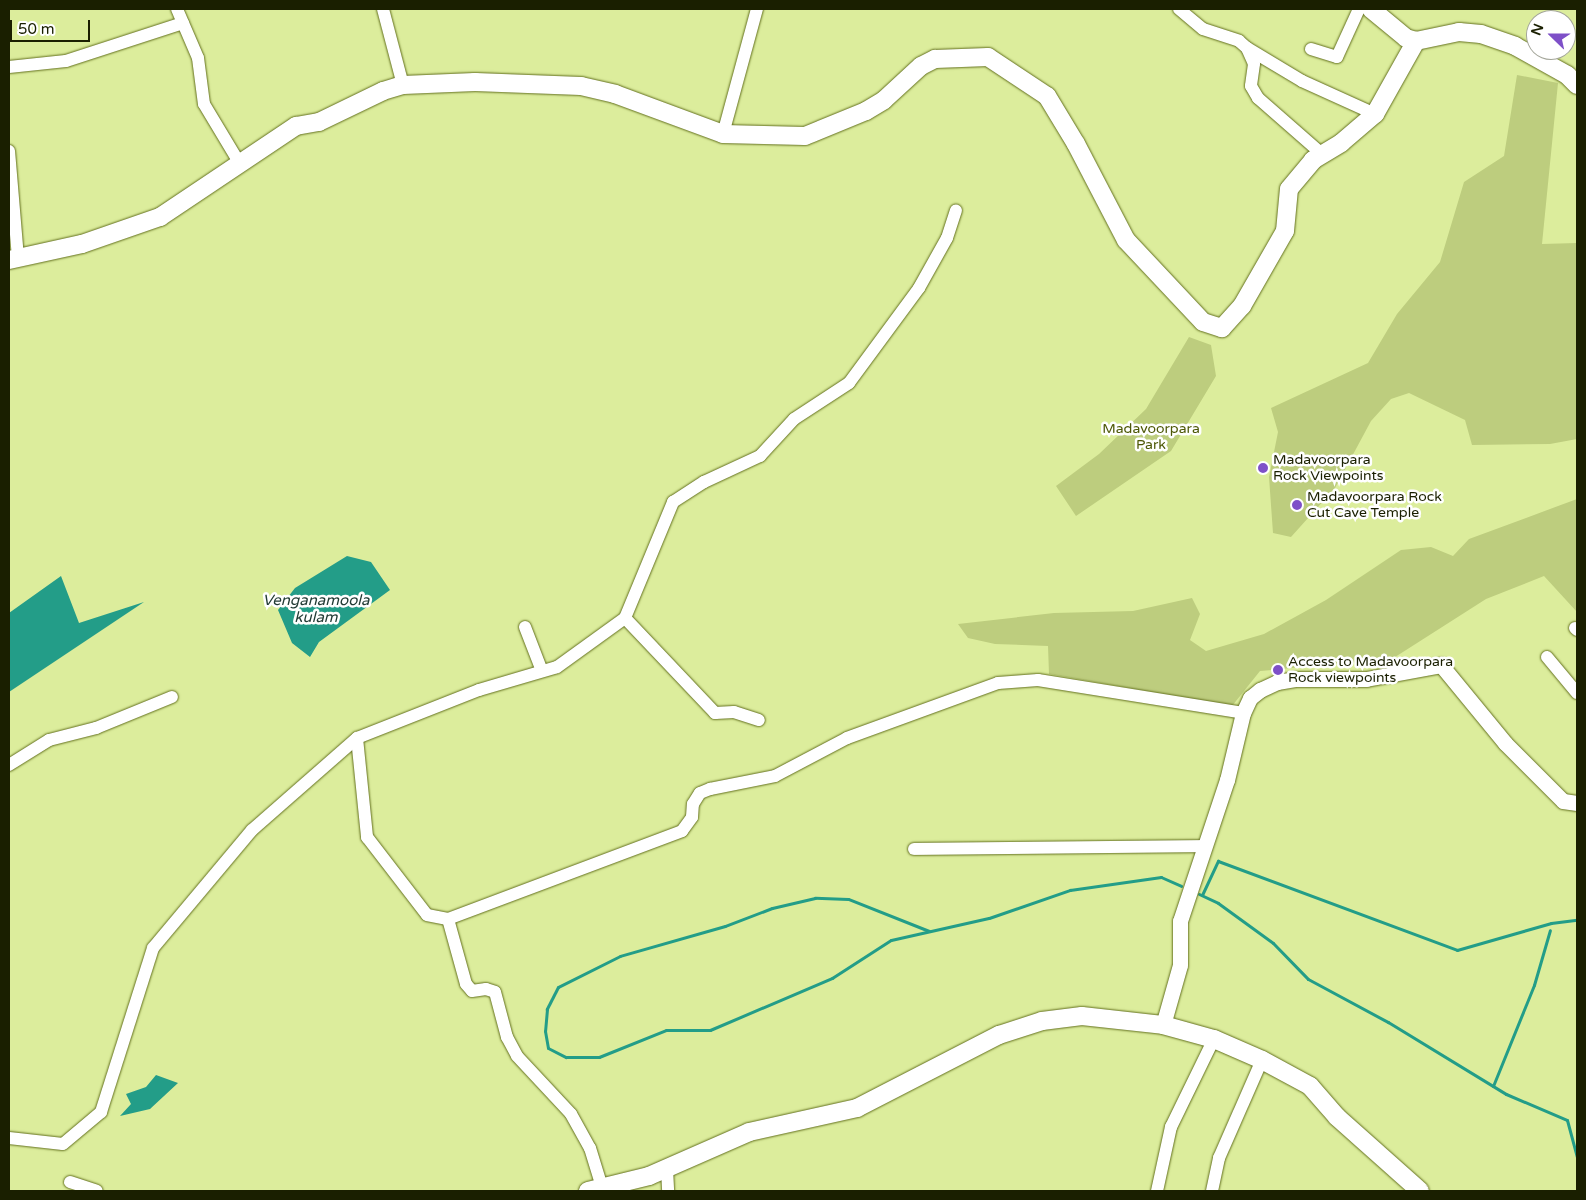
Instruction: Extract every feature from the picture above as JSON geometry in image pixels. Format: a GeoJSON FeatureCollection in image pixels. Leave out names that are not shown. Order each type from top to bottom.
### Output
{"type":"FeatureCollection","features":[{"type":"Feature","properties":{"kind":"main road"},"geometry":{"type":"LineString","coordinates":[[1371,9],[1406,38],[1416,41],[1459,32],[1481,34],[1515,46],[1567,75],[1577,85]]}},
{"type":"Feature","properties":{"kind":"main road"},"geometry":{"type":"LineString","coordinates":[[13,259],[99,239],[160,217],[296,126],[319,122],[383,91],[403,85],[475,82],[581,86],[615,94],[722,134],[805,136],[823,131],[872,108],[921,66],[935,59],[988,57],[1047,96],[1076,144],[1126,240],[1203,322],[1222,328],[1242,306],[1285,231],[1289,190],[1302,172],[1322,154],[1365,125],[1375,114],[1416,41]]}},
{"type":"Feature","properties":{"kind":"main road"},"geometry":{"type":"LineString","coordinates":[[595,1189],[667,1169],[749,1132],[857,1108],[999,1035],[1042,1020],[1082,1016],[1163,1025],[1214,1039],[1262,1060],[1310,1086],[1337,1117],[1420,1191]]}},
{"type":"Feature","properties":{"kind":"street"},"geometry":{"type":"LineString","coordinates":[[177,9],[198,58],[204,104],[240,164]]}},
{"type":"Feature","properties":{"kind":"street"},"geometry":{"type":"LineString","coordinates":[[383,9],[403,85]]}},
{"type":"Feature","properties":{"kind":"street"},"geometry":{"type":"LineString","coordinates":[[722,134],[757,9]]}},
{"type":"Feature","properties":{"kind":"street"},"geometry":{"type":"LineString","coordinates":[[1179,9],[1203,29],[1239,41],[1247,48],[1302,81],[1375,114]]}},
{"type":"Feature","properties":{"kind":"street"},"geometry":{"type":"LineString","coordinates":[[1311,49],[1337,57],[1359,9]]}},
{"type":"Feature","properties":{"kind":"street"},"geometry":{"type":"LineString","coordinates":[[9,67],[66,61],[183,23]]}},
{"type":"Feature","properties":{"kind":"street"},"geometry":{"type":"LineString","coordinates":[[1247,48],[1254,64],[1251,86],[1258,98],[1322,154]]}},
{"type":"Feature","properties":{"kind":"street"},"geometry":{"type":"LineString","coordinates":[[9,151],[13,259]]}},
{"type":"Feature","properties":{"kind":"street"},"geometry":{"type":"LineString","coordinates":[[9,1138],[63,1144],[101,1112],[153,948],[252,830],[358,738],[479,690],[557,667],[625,618],[673,502],[704,482],[760,456],[794,419],[849,383],[919,288],[947,238],[956,210]]}},
{"type":"Feature","properties":{"kind":"street"},"geometry":{"type":"LineString","coordinates":[[625,618],[715,713],[734,712],[759,720]]}},
{"type":"Feature","properties":{"kind":"street"},"geometry":{"type":"LineString","coordinates":[[525,627],[542,671]]}},
{"type":"Feature","properties":{"kind":"street"},"geometry":{"type":"LineString","coordinates":[[1547,657],[1577,693]]}},
{"type":"Feature","properties":{"kind":"street"},"geometry":{"type":"LineString","coordinates":[[1163,1025],[1180,965],[1180,921],[1206,846],[1243,713],[1250,698],[1278,682],[1366,679],[1441,665],[1505,743],[1564,801],[1577,803]]}},
{"type":"Feature","properties":{"kind":"street"},"geometry":{"type":"LineString","coordinates":[[358,738],[367,837],[427,915],[448,919],[682,831],[692,817],[693,804],[700,793],[710,788],[775,776],[847,738],[998,683],[1038,680],[1243,713]]}},
{"type":"Feature","properties":{"kind":"street"},"geometry":{"type":"LineString","coordinates":[[9,766],[49,740],[96,728],[172,697]]}},
{"type":"Feature","properties":{"kind":"street"},"geometry":{"type":"LineString","coordinates":[[914,849],[1206,846]]}},
{"type":"Feature","properties":{"kind":"street"},"geometry":{"type":"LineString","coordinates":[[448,919],[466,984],[472,991],[486,988],[495,992],[507,1037],[517,1056],[571,1114],[590,1148],[595,1189]]}},
{"type":"Feature","properties":{"kind":"street"},"geometry":{"type":"LineString","coordinates":[[1157,1191],[1167,1138],[1214,1039]]}},
{"type":"Feature","properties":{"kind":"street"},"geometry":{"type":"LineString","coordinates":[[1212,1191],[1219,1158],[1262,1060]]}},
{"type":"Feature","properties":{"kind":"street"},"geometry":{"type":"LineString","coordinates":[[667,1169],[668,1191]]}},
{"type":"Feature","properties":{"kind":"street"},"geometry":{"type":"LineString","coordinates":[[70,1182],[97,1191]]}},
{"type":"Feature","properties":{"kind":"green space"},"geometry":{"type":"Polygon","coordinates":[[[1517,75],[1558,83],[1542,244],[1577,243],[1577,439],[1550,444],[1472,445],[1465,420],[1409,393],[1391,399],[1371,421],[1335,488],[1291,537],[1273,533],[1269,477],[1278,432],[1271,408],[1368,363],[1397,314],[1440,262],[1464,182],[1504,156],[1517,75]]]}},
{"type":"Feature","properties":{"kind":"green space","name":"Madavoorpara Park"},"geometry":{"type":"Polygon","coordinates":[[[1189,337],[1211,345],[1216,376],[1171,451],[1076,516],[1056,486],[1099,454],[1146,409],[1189,337]]]}},
{"type":"Feature","properties":{"kind":"green space"},"geometry":{"type":"Polygon","coordinates":[[[1577,499],[1577,612],[1544,576],[1486,599],[1392,659],[1260,671],[1232,706],[1049,674],[1048,646],[995,644],[968,638],[958,624],[1054,613],[1133,611],[1192,598],[1200,614],[1190,640],[1206,651],[1264,634],[1326,600],[1401,550],[1431,547],[1453,556],[1469,539],[1577,499]]]}},
{"type":"Feature","properties":{"kind":"water","name":"Venganamoola kulam"},"geometry":{"type":"Polygon","coordinates":[[[347,556],[371,562],[390,590],[319,642],[310,657],[292,643],[278,610],[295,588],[347,556]]]}},
{"type":"Feature","properties":{"kind":"water"},"geometry":{"type":"Polygon","coordinates":[[[61,576],[79,623],[144,602],[9,692],[9,613],[61,576]]]}},
{"type":"Feature","properties":{"kind":"water"},"geometry":{"type":"Polygon","coordinates":[[[156,1075],[178,1083],[150,1109],[120,1116],[131,1104],[126,1094],[146,1087],[156,1075]]]}},
{"type":"Feature","properties":{"kind":"waterway"},"geometry":{"type":"LineString","coordinates":[[1202,895],[1218,861],[1457,950],[1551,923],[1577,920]]}},
{"type":"Feature","properties":{"kind":"waterway"},"geometry":{"type":"LineString","coordinates":[[929,931],[848,899],[815,898],[772,908],[725,926],[620,956],[558,987],[547,1009],[545,1031],[548,1048],[566,1057],[599,1057],[666,1030],[710,1030],[832,978],[891,940],[989,918],[1070,890],[1161,877],[1181,886]]}},
{"type":"Feature","properties":{"kind":"waterway"},"geometry":{"type":"LineString","coordinates":[[1199,894],[1218,903],[1273,943],[1308,979],[1388,1022],[1506,1094],[1567,1120],[1577,1157]]}},
{"type":"Feature","properties":{"kind":"waterway"},"geometry":{"type":"LineString","coordinates":[[1493,1086],[1534,985],[1550,930]]}},
{"type":"Feature","properties":{"kind":"place","name":"Madavoorpara Rock Viewpoints"},"geometry":{"type":"Point","coordinates":[1263,468]}},
{"type":"Feature","properties":{"kind":"place","name":"Madavoorpara Rock Cut Cave Temple"},"geometry":{"type":"Point","coordinates":[1297,505]}},
{"type":"Feature","properties":{"kind":"place","name":"Access to Madavoorpara Rock viewpoints"},"geometry":{"type":"Point","coordinates":[1278,670]}}]}
